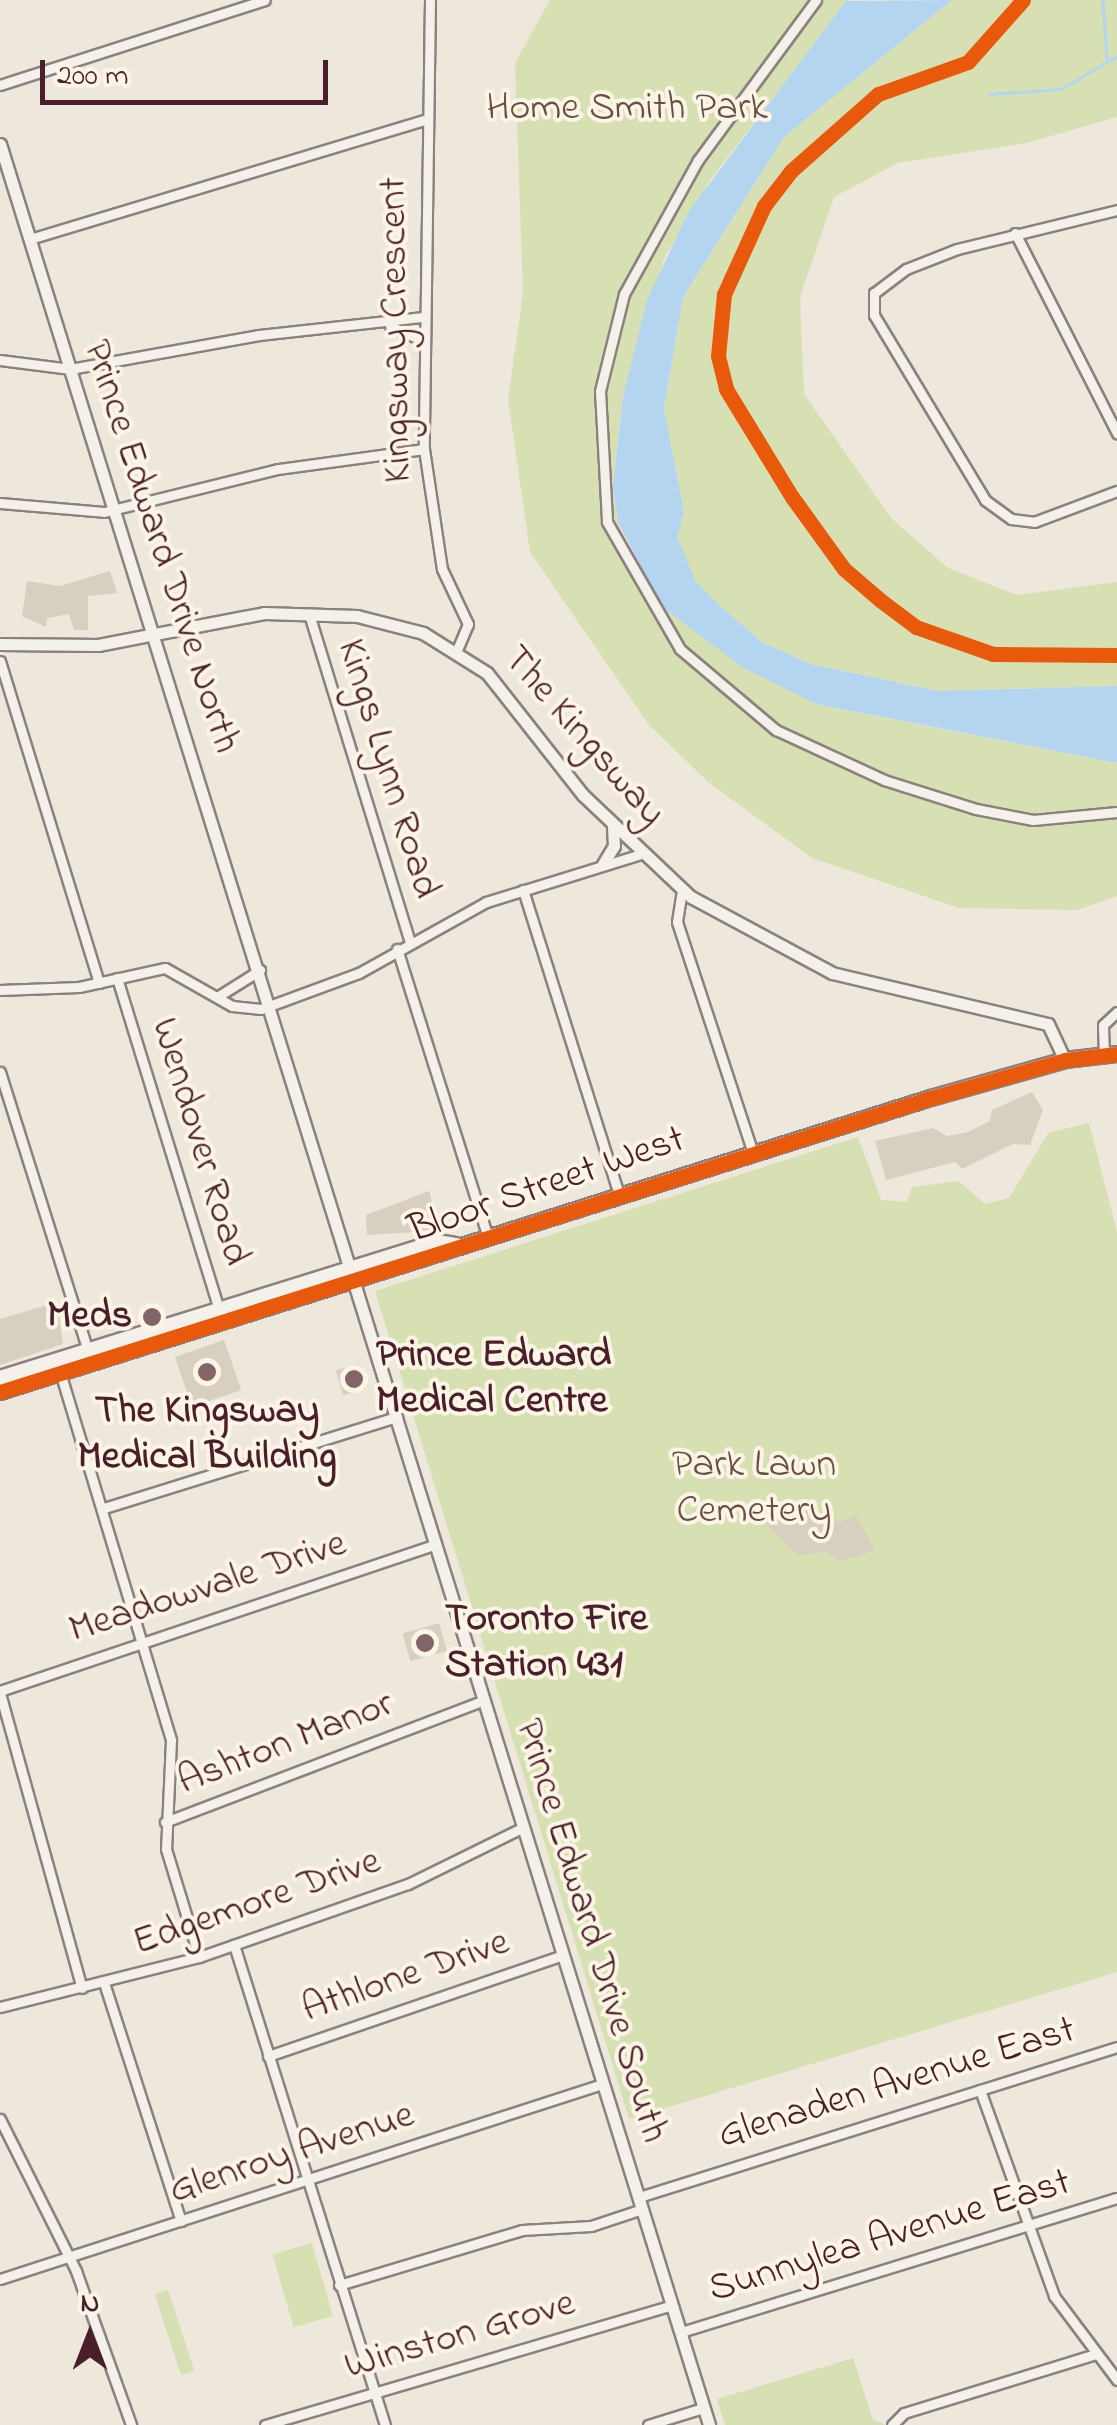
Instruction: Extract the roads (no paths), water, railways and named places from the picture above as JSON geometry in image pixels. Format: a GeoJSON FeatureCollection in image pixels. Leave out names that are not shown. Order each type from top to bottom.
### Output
{"type":"FeatureCollection","features":[{"type":"Feature","properties":{"kind":"main road","name":"Bloor Street West"},"geometry":{"type":"LineString","coordinates":[[0,1392],[58,1367],[222,1317],[358,1284],[456,1245],[753,1153],[1065,1060],[1110,1055]]}},
{"type":"Feature","properties":{"kind":"main road","name":"Bloor Street West"},"geometry":{"type":"LineString","coordinates":[[222,1317],[436,1242],[456,1245]]}},
{"type":"Feature","properties":{"kind":"main road","name":"Bloor Street West"},"geometry":{"type":"LineString","coordinates":[[0,1378],[58,1367]]}},
{"type":"Feature","properties":{"kind":"street"},"geometry":{"type":"LineString","coordinates":[[0,85],[265,0]]}},
{"type":"Feature","properties":{"kind":"street","name":"Kingsway Crescent"},"geometry":{"type":"LineString","coordinates":[[430,0],[423,120],[424,448],[442,569],[468,624],[457,650]]}},
{"type":"Feature","properties":{"kind":"street"},"geometry":{"type":"LineString","coordinates":[[816,0],[698,160],[630,280],[601,376],[607,522],[680,649],[776,730],[884,780],[976,809],[1032,820],[1117,812]]}},
{"type":"Feature","properties":{"kind":"street"},"geometry":{"type":"LineString","coordinates":[[30,240],[423,120]]}},
{"type":"Feature","properties":{"kind":"street","name":"Prince Edward Drive North"},"geometry":{"type":"LineString","coordinates":[[0,144],[358,1284]]}},
{"type":"Feature","properties":{"kind":"street"},"geometry":{"type":"LineString","coordinates":[[1117,210],[1016,232],[906,269],[874,294],[882,329],[985,500],[1011,518],[1034,522],[1117,492]]}},
{"type":"Feature","properties":{"kind":"street"},"geometry":{"type":"LineString","coordinates":[[1016,232],[1117,433]]}},
{"type":"Feature","properties":{"kind":"street"},"geometry":{"type":"LineString","coordinates":[[0,360],[70,369],[260,335],[390,326],[422,317]]}},
{"type":"Feature","properties":{"kind":"street"},"geometry":{"type":"LineString","coordinates":[[390,326],[421,340]]}},
{"type":"Feature","properties":{"kind":"street"},"geometry":{"type":"LineString","coordinates":[[0,503],[113,510],[278,469],[424,448]]}},
{"type":"Feature","properties":{"kind":"street","name":"The Kingsway"},"geometry":{"type":"LineString","coordinates":[[0,644],[82,646],[154,636],[252,614],[309,614],[377,619],[457,650],[488,673],[613,825],[682,890],[832,973],[1048,1024],[1065,1060]]}},
{"type":"Feature","properties":{"kind":"street","name":"Kings Lynn Road"},"geometry":{"type":"LineString","coordinates":[[309,614],[410,942]]}},
{"type":"Feature","properties":{"kind":"street","name":"Wendover Road"},"geometry":{"type":"LineString","coordinates":[[0,661],[99,983]]}},
{"type":"Feature","properties":{"kind":"street"},"geometry":{"type":"LineString","coordinates":[[602,864],[614,846],[613,825]]}},
{"type":"Feature","properties":{"kind":"street"},"geometry":{"type":"LineString","coordinates":[[0,990],[99,983],[164,968],[240,1009],[270,1006],[523,890],[641,854]]}},
{"type":"Feature","properties":{"kind":"street"},"geometry":{"type":"LineString","coordinates":[[523,890],[619,1194]]}},
{"type":"Feature","properties":{"kind":"street"},"geometry":{"type":"LineString","coordinates":[[682,890],[677,922],[753,1153]]}},
{"type":"Feature","properties":{"kind":"street","name":"Kings Lynn Road"},"geometry":{"type":"LineString","coordinates":[[397,950],[488,1235]]}},
{"type":"Feature","properties":{"kind":"street"},"geometry":{"type":"LineString","coordinates":[[216,997],[260,970]]}},
{"type":"Feature","properties":{"kind":"street","name":"Wendover Road"},"geometry":{"type":"LineString","coordinates":[[117,978],[222,1317]]}},
{"type":"Feature","properties":{"kind":"street"},"geometry":{"type":"LineString","coordinates":[[1110,1055],[1103,1025],[1117,1012]]}},
{"type":"Feature","properties":{"kind":"street"},"geometry":{"type":"LineString","coordinates":[[0,1072],[90,1357]]}},
{"type":"Feature","properties":{"kind":"street"},"geometry":{"type":"LineString","coordinates":[[0,1120],[14,1116]]}},
{"type":"Feature","properties":{"kind":"street","name":"Prince Edward Drive South"},"geometry":{"type":"LineString","coordinates":[[358,1284],[709,2425]]}},
{"type":"Feature","properties":{"kind":"street"},"geometry":{"type":"LineString","coordinates":[[58,1367],[104,1508],[174,1752],[166,1822],[199,1957]]}},
{"type":"Feature","properties":{"kind":"street"},"geometry":{"type":"LineString","coordinates":[[104,1508],[396,1417]]}},
{"type":"Feature","properties":{"kind":"street","name":"Meadowvale Drive"},"geometry":{"type":"LineString","coordinates":[[0,1692],[143,1638],[436,1544]]}},
{"type":"Feature","properties":{"kind":"street"},"geometry":{"type":"LineString","coordinates":[[0,1692],[82,1988]]}},
{"type":"Feature","properties":{"kind":"street","name":"Ashton Manor"},"geometry":{"type":"LineString","coordinates":[[166,1822],[484,1700]]}},
{"type":"Feature","properties":{"kind":"street","name":"Edgemore Drive"},"geometry":{"type":"LineString","coordinates":[[0,2007],[106,1986],[234,1945],[408,1884],[524,1827]]}},
{"type":"Feature","properties":{"kind":"street"},"geometry":{"type":"LineString","coordinates":[[234,1945],[385,2425]]}},
{"type":"Feature","properties":{"kind":"street","name":"Athlone Drive"},"geometry":{"type":"LineString","coordinates":[[268,2056],[563,1955]]}},
{"type":"Feature","properties":{"kind":"street"},"geometry":{"type":"LineString","coordinates":[[106,1986],[181,2221]]}},
{"type":"Feature","properties":{"kind":"street","name":"Glenaden Avenue East"},"geometry":{"type":"LineString","coordinates":[[339,2286],[522,2230],[591,2226],[640,2203],[1117,2047]]}},
{"type":"Feature","properties":{"kind":"street","name":"Glenroy Avenue"},"geometry":{"type":"LineString","coordinates":[[0,2280],[602,2084]]}},
{"type":"Feature","properties":{"kind":"street"},"geometry":{"type":"LineString","coordinates":[[980,2090],[1023,2226],[1054,2296],[1117,2380]]}},
{"type":"Feature","properties":{"kind":"street"},"geometry":{"type":"LineString","coordinates":[[0,2119],[69,2258],[132,2425]]}},
{"type":"Feature","properties":{"kind":"street","name":"Sunnylea Avenue East"},"geometry":{"type":"LineString","coordinates":[[681,2332],[1117,2198]]}},
{"type":"Feature","properties":{"kind":"street","name":"Winston Grove"},"geometry":{"type":"LineString","coordinates":[[265,2425],[672,2305]]}},
{"type":"Feature","properties":{"kind":"street"},"geometry":{"type":"LineString","coordinates":[[894,2421],[1096,2354]]}},
{"type":"Feature","properties":{"kind":"street"},"geometry":{"type":"LineString","coordinates":[[648,2425],[703,2408]]}},
{"type":"Feature","properties":{"kind":"water"},"geometry":{"type":"Polygon","coordinates":[[[952,0],[784,137],[683,297],[664,408],[684,512],[677,537],[696,582],[719,605],[762,642],[810,664],[938,691],[1117,686],[1117,763],[816,704],[742,667],[661,606],[618,522],[613,486],[623,397],[647,300],[689,211],[846,1],[952,0]]]}},
{"type":"Feature","properties":{"kind":"waterway"},"geometry":{"type":"LineString","coordinates":[[1103,0],[1107,58]]}},
{"type":"Feature","properties":{"kind":"waterway"},"geometry":{"type":"LineString","coordinates":[[989,94],[1061,89],[1117,56]]}},
{"type":"Feature","properties":{"kind":"place","name":"Meds"},"geometry":{"type":"Point","coordinates":[152,1317]}},
{"type":"Feature","properties":{"kind":"place","name":"The Kingsway Medical Building"},"geometry":{"type":"Point","coordinates":[207,1372]}},
{"type":"Feature","properties":{"kind":"place","name":"Prince Edward Medical Centre"},"geometry":{"type":"Point","coordinates":[354,1379]}},
{"type":"Feature","properties":{"kind":"place","name":"Toronto Fire Station 431"},"geometry":{"type":"Point","coordinates":[425,1643]}},
{"type":"Feature","properties":{"kind":"park label","name":"Home Smith Park"},"geometry":{"type":"Point","coordinates":[627,109]}},
{"type":"Feature","properties":{"kind":"park label","name":"Park Lawn Cemetery"},"geometry":{"type":"Point","coordinates":[754,1489]}}]}
